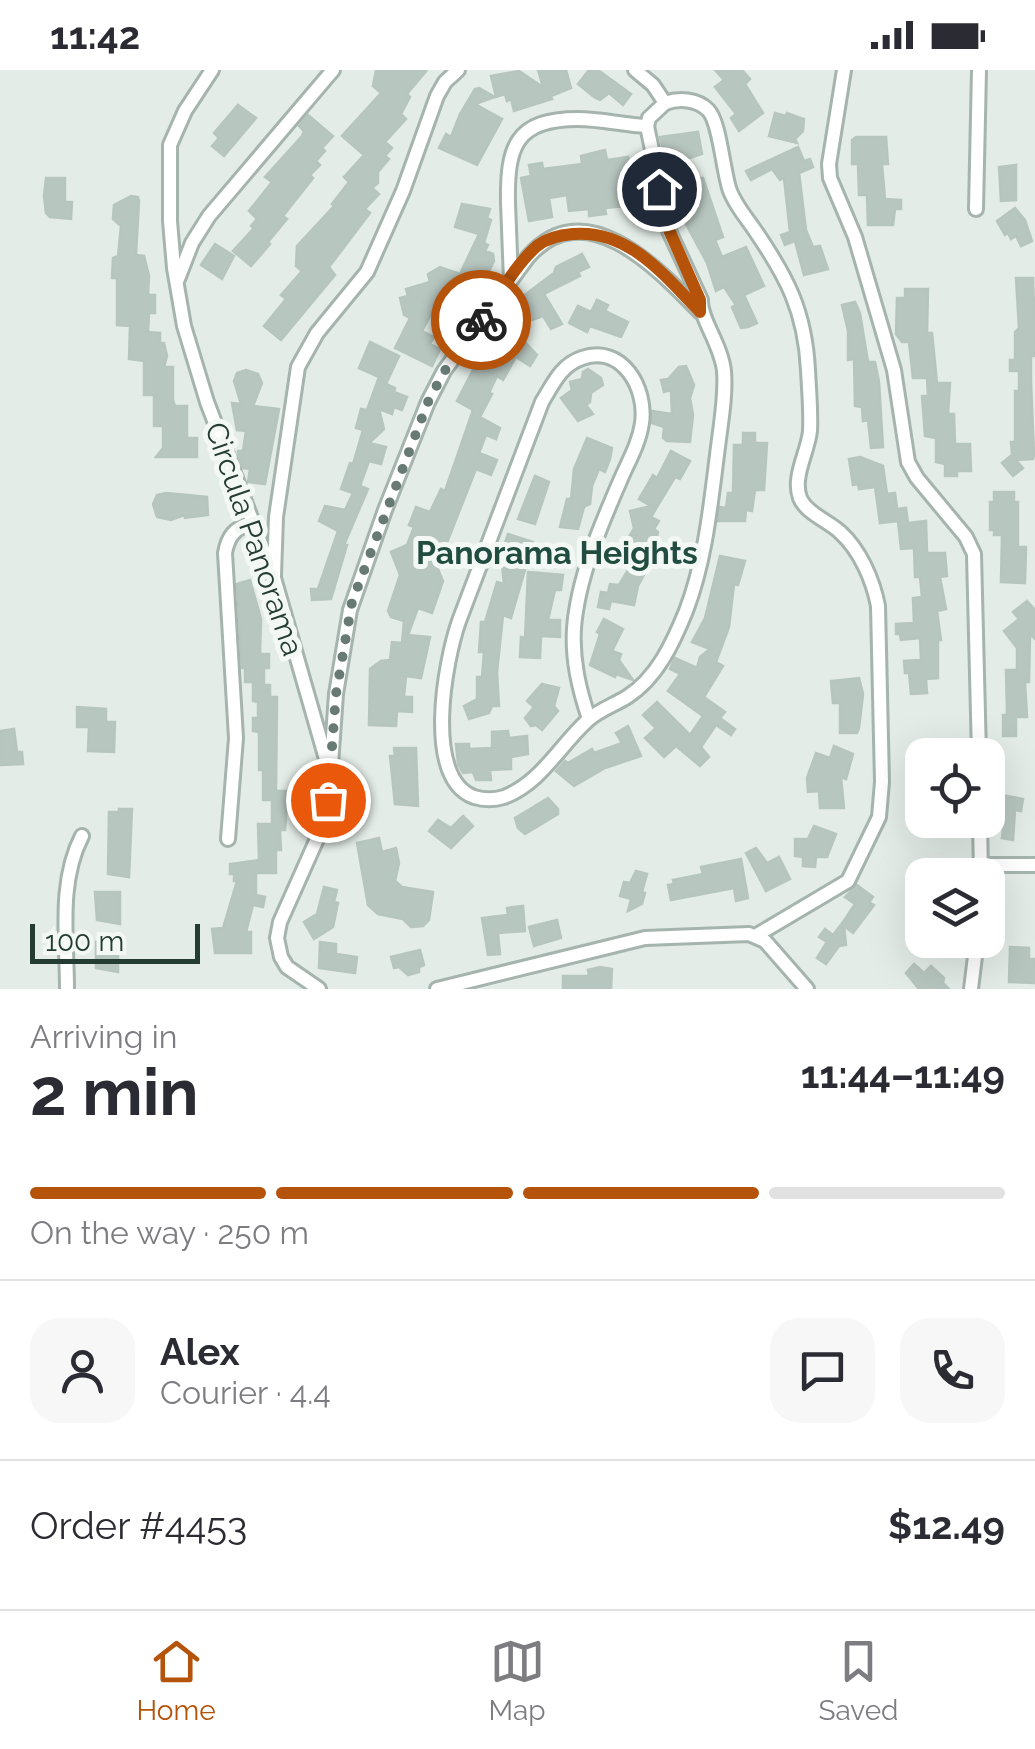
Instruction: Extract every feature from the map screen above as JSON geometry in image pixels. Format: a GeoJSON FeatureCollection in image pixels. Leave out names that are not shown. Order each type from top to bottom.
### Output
{"type":"FeatureCollection","features":[{"type":"Feature","properties":{"kind":"street","name":"Circula Panorama"},"geometry":{"type":"LineString","coordinates":[[212,70],[185,111],[170,145],[170,220],[176,284],[207,402],[274,578],[330,773],[321,830],[280,922],[277,938],[287,967],[319,989]]}},
{"type":"Feature","properties":{"kind":"street"},"geometry":{"type":"LineString","coordinates":[[176,284],[192,243],[209,216],[333,70]]}},
{"type":"Feature","properties":{"kind":"street"},"geometry":{"type":"LineString","coordinates":[[274,578],[276,517],[298,366],[317,332],[366,272],[404,191],[437,96],[458,70]]}},
{"type":"Feature","properties":{"kind":"street"},"geometry":{"type":"LineString","coordinates":[[635,70],[653,85],[665,103]]}},
{"type":"Feature","properties":{"kind":"street"},"geometry":{"type":"LineString","coordinates":[[844,70],[830,178],[855,236],[894,370],[908,462],[966,537],[974,554],[979,738]]}},
{"type":"Feature","properties":{"kind":"street"},"geometry":{"type":"LineString","coordinates":[[976,209],[980,70]]}},
{"type":"Feature","properties":{"kind":"street"},"geometry":{"type":"LineString","coordinates":[[436,989],[645,938],[756,935],[848,881],[879,817],[882,782],[878,606],[869,574],[854,549],[843,534],[806,507],[799,494],[798,477],[810,418],[806,344],[798,306],[733,198],[724,174],[714,119],[695,102],[681,100],[665,103],[649,118],[647,126],[669,230],[700,300],[700,312]]}},
{"type":"Feature","properties":{"kind":"street"},"geometry":{"type":"LineString","coordinates":[[511,281],[508,174],[510,154],[521,137],[542,124],[575,119],[647,126]]}},
{"type":"Feature","properties":{"kind":"street"},"geometry":{"type":"LineString","coordinates":[[330,773],[336,694],[348,622],[385,510],[436,386],[536,247],[570,234],[595,234],[632,248],[700,312],[717,341],[725,388],[698,568],[686,609],[648,680],[629,696],[589,718],[534,777],[502,798],[474,797],[459,788],[450,776],[444,751],[444,706],[455,632],[542,402],[558,374],[571,363],[597,354],[614,358],[636,381],[642,422],[596,538],[574,627],[575,666],[589,718]]}},
{"type":"Feature","properties":{"kind":"street"},"geometry":{"type":"LineString","coordinates":[[228,838],[236,738],[226,553],[234,530],[251,523]]}},
{"type":"Feature","properties":{"kind":"street"},"geometry":{"type":"LineString","coordinates":[[67,989],[66,882],[72,854],[82,836]]}},
{"type":"Feature","properties":{"kind":"street"},"geometry":{"type":"LineString","coordinates":[[1005,868],[1035,865]]}},
{"type":"Feature","properties":{"kind":"street"},"geometry":{"type":"LineString","coordinates":[[756,935],[807,989]]}},
{"type":"Feature","properties":{"kind":"street"},"geometry":{"type":"LineString","coordinates":[[971,989],[975,958]]}},
{"type":"Feature","properties":{"kind":"building"},"geometry":{"type":"Polygon","coordinates":[[[376,70],[427,70],[407,94],[410,97],[401,114],[406,119],[385,142],[392,148],[378,172],[378,183],[372,188],[379,194],[365,209],[370,213],[329,267],[335,275],[281,340],[264,326],[286,299],[281,295],[302,271],[296,266],[297,246],[334,206],[349,182],[344,177],[364,155],[342,136],[381,93],[373,86],[376,70]]]}},
{"type":"Feature","properties":{"kind":"building"},"geometry":{"type":"Polygon","coordinates":[[[538,70],[566,70],[571,88],[551,96],[552,99],[514,111],[505,94],[496,97],[491,76],[519,71],[543,87],[538,70]]]}},
{"type":"Feature","properties":{"kind":"building"},"geometry":{"type":"Polygon","coordinates":[[[589,70],[598,70],[631,94],[623,105],[609,93],[600,100],[578,84],[589,70]]]}},
{"type":"Feature","properties":{"kind":"building"},"geometry":{"type":"Polygon","coordinates":[[[715,70],[742,70],[750,79],[745,84],[763,113],[739,131],[731,118],[736,114],[715,87],[724,80],[715,70]]]}},
{"type":"Feature","properties":{"kind":"building"},"geometry":{"type":"Polygon","coordinates":[[[479,88],[495,97],[475,104],[502,119],[477,165],[439,148],[446,134],[451,137],[460,114],[479,88]]]}},
{"type":"Feature","properties":{"kind":"building"},"geometry":{"type":"Polygon","coordinates":[[[238,105],[256,118],[224,156],[212,146],[219,138],[214,133],[238,105]]]}},
{"type":"Feature","properties":{"kind":"building"},"geometry":{"type":"Polygon","coordinates":[[[775,113],[804,119],[803,131],[795,139],[797,143],[769,136],[775,113]]]}},
{"type":"Feature","properties":{"kind":"building"},"geometry":{"type":"Polygon","coordinates":[[[308,115],[333,136],[322,148],[325,151],[316,161],[320,165],[310,175],[313,178],[251,266],[233,251],[254,228],[251,226],[257,219],[249,211],[272,182],[265,177],[302,136],[304,131],[299,126],[308,115]]]}},
{"type":"Feature","properties":{"kind":"building"},"geometry":{"type":"Polygon","coordinates":[[[698,132],[702,154],[683,160],[682,153],[664,156],[660,137],[698,132]]]}},
{"type":"Feature","properties":{"kind":"building"},"geometry":{"type":"Polygon","coordinates":[[[886,137],[888,164],[882,164],[885,199],[901,200],[893,225],[868,225],[867,195],[859,195],[858,164],[852,164],[852,140],[886,137]]]}},
{"type":"Feature","properties":{"kind":"building"},"geometry":{"type":"Polygon","coordinates":[[[798,147],[804,161],[810,159],[813,167],[799,173],[806,230],[813,247],[820,246],[828,269],[804,275],[795,241],[785,245],[781,235],[790,232],[784,178],[780,180],[772,169],[751,180],[746,171],[798,147]]]}},
{"type":"Feature","properties":{"kind":"building"},"geometry":{"type":"Polygon","coordinates":[[[605,150],[607,160],[628,157],[636,205],[605,208],[606,214],[589,216],[589,209],[569,211],[567,195],[549,198],[552,217],[529,221],[521,178],[531,176],[529,165],[542,163],[543,169],[582,164],[581,156],[605,150]]]}},
{"type":"Feature","properties":{"kind":"building"},"geometry":{"type":"Polygon","coordinates":[[[1016,165],[1016,200],[1001,201],[999,167],[1016,165]]]}},
{"type":"Feature","properties":{"kind":"building"},"geometry":{"type":"Polygon","coordinates":[[[46,178],[65,178],[65,202],[72,202],[71,219],[46,213],[46,178]]]}},
{"type":"Feature","properties":{"kind":"building"},"geometry":{"type":"Polygon","coordinates":[[[703,178],[723,237],[715,240],[722,257],[746,247],[764,286],[744,295],[757,323],[748,327],[741,328],[732,307],[736,305],[724,287],[716,291],[707,263],[686,224],[676,187],[703,178]]]}},
{"type":"Feature","properties":{"kind":"building"},"geometry":{"type":"Polygon","coordinates":[[[131,196],[139,201],[136,255],[144,256],[148,295],[155,295],[155,313],[149,313],[148,332],[160,333],[160,343],[164,343],[164,367],[173,367],[173,401],[175,406],[187,406],[187,438],[197,438],[197,457],[156,457],[163,448],[163,426],[154,426],[154,395],[144,395],[144,361],[129,359],[130,326],[117,325],[117,278],[112,278],[121,226],[113,219],[114,205],[131,196]]]}},
{"type":"Feature","properties":{"kind":"building"},"geometry":{"type":"Polygon","coordinates":[[[462,204],[490,209],[484,243],[488,245],[485,251],[493,254],[494,261],[484,281],[467,273],[470,288],[457,291],[469,297],[461,312],[439,300],[422,331],[434,337],[430,344],[440,349],[432,366],[395,348],[410,318],[404,315],[400,298],[408,296],[406,289],[430,282],[428,274],[440,267],[460,274],[479,234],[455,227],[462,204]]]}},
{"type":"Feature","properties":{"kind":"building"},"geometry":{"type":"Polygon","coordinates":[[[1015,208],[1025,220],[1032,241],[1021,246],[1016,236],[1011,239],[1008,233],[1005,235],[997,221],[1015,208]]]}},
{"type":"Feature","properties":{"kind":"building"},"geometry":{"type":"Polygon","coordinates":[[[215,244],[234,256],[222,279],[201,265],[215,244]]]}},
{"type":"Feature","properties":{"kind":"building"},"geometry":{"type":"Polygon","coordinates":[[[582,254],[589,267],[578,272],[580,276],[544,294],[562,324],[551,329],[543,316],[532,320],[518,302],[554,273],[556,267],[582,254]]]}},
{"type":"Feature","properties":{"kind":"building"},"geometry":{"type":"Polygon","coordinates":[[[1016,278],[1033,278],[1034,455],[1033,459],[1016,460],[1023,468],[1013,476],[1002,463],[1012,455],[1015,391],[1019,391],[1019,371],[1010,371],[1010,360],[1015,360],[1015,332],[1019,328],[1016,278]]]}},
{"type":"Feature","properties":{"kind":"building"},"geometry":{"type":"Polygon","coordinates":[[[905,289],[928,289],[927,333],[932,333],[937,383],[950,383],[948,414],[954,414],[955,444],[970,444],[971,471],[957,471],[957,476],[945,476],[945,464],[936,462],[936,438],[925,436],[922,396],[928,396],[927,378],[913,378],[909,342],[902,342],[896,334],[897,298],[905,298],[905,289]]]}},
{"type":"Feature","properties":{"kind":"building"},"geometry":{"type":"Polygon","coordinates":[[[597,300],[608,305],[605,311],[628,322],[621,337],[590,326],[587,332],[569,323],[578,306],[591,312],[597,300]]]}},
{"type":"Feature","properties":{"kind":"building"},"geometry":{"type":"Polygon","coordinates":[[[855,302],[868,362],[875,362],[879,382],[883,447],[871,448],[868,420],[863,421],[862,407],[855,406],[854,359],[848,360],[848,331],[842,305],[855,302]]]}},
{"type":"Feature","properties":{"kind":"building"},"geometry":{"type":"Polygon","coordinates":[[[509,322],[525,330],[522,339],[537,355],[530,366],[516,357],[503,380],[497,376],[489,393],[492,394],[480,417],[500,428],[496,439],[486,435],[479,453],[497,460],[491,475],[476,469],[446,545],[424,536],[443,581],[432,613],[418,608],[408,635],[430,637],[421,678],[406,676],[404,697],[412,697],[412,712],[397,711],[396,726],[369,725],[370,669],[390,660],[392,642],[402,643],[404,621],[391,617],[388,611],[400,575],[391,552],[407,545],[416,507],[430,512],[441,489],[445,491],[473,410],[457,401],[476,364],[472,362],[486,340],[496,346],[509,322]]]}},
{"type":"Feature","properties":{"kind":"building"},"geometry":{"type":"Polygon","coordinates":[[[370,342],[399,356],[386,384],[407,397],[402,410],[394,407],[392,414],[379,409],[384,429],[369,443],[386,447],[381,464],[369,461],[360,486],[368,489],[344,545],[331,599],[312,600],[311,589],[318,589],[338,531],[319,521],[325,506],[345,510],[353,493],[341,489],[363,430],[356,428],[361,409],[367,410],[379,377],[359,368],[370,342]]]}},
{"type":"Feature","properties":{"kind":"building"},"geometry":{"type":"Polygon","coordinates":[[[686,366],[694,385],[690,398],[690,442],[667,441],[663,438],[664,427],[652,423],[652,411],[672,414],[671,390],[664,392],[661,380],[686,366]]]}},
{"type":"Feature","properties":{"kind":"building"},"geometry":{"type":"Polygon","coordinates":[[[588,369],[601,378],[603,385],[591,393],[586,405],[593,414],[578,421],[561,398],[572,390],[570,382],[582,379],[588,369]]]}},
{"type":"Feature","properties":{"kind":"building"},"geometry":{"type":"Polygon","coordinates":[[[246,370],[258,374],[262,383],[253,406],[279,409],[265,484],[248,482],[250,469],[243,468],[238,455],[238,451],[243,451],[246,431],[237,430],[232,403],[241,404],[234,381],[237,373],[246,370]]]}},
{"type":"Feature","properties":{"kind":"building"},"geometry":{"type":"Polygon","coordinates":[[[743,433],[755,433],[755,443],[767,443],[764,490],[755,490],[752,511],[746,510],[745,521],[718,521],[720,507],[726,508],[728,493],[733,493],[734,445],[743,445],[743,433]]]}},
{"type":"Feature","properties":{"kind":"building"},"geometry":{"type":"Polygon","coordinates":[[[587,438],[612,448],[610,459],[605,472],[599,469],[590,504],[584,507],[578,529],[560,527],[567,499],[571,499],[574,469],[587,438]]]}},
{"type":"Feature","properties":{"kind":"building"},"geometry":{"type":"Polygon","coordinates":[[[671,451],[690,461],[680,479],[675,477],[651,517],[659,521],[654,529],[658,532],[656,542],[648,555],[653,558],[638,586],[634,605],[611,601],[609,609],[598,607],[601,592],[608,593],[610,584],[619,585],[631,565],[621,559],[636,535],[629,537],[634,528],[630,511],[651,506],[639,499],[653,475],[657,478],[671,451]]]}},
{"type":"Feature","properties":{"kind":"building"},"geometry":{"type":"Polygon","coordinates":[[[860,457],[883,466],[887,494],[895,493],[897,509],[906,508],[908,523],[926,521],[927,553],[945,553],[947,576],[940,577],[946,609],[937,611],[941,640],[938,678],[926,679],[927,693],[911,694],[909,673],[905,673],[904,661],[921,660],[920,638],[901,640],[900,634],[896,634],[896,624],[914,623],[913,598],[922,597],[920,577],[915,577],[914,548],[901,549],[898,521],[880,523],[875,487],[859,489],[858,484],[853,485],[849,459],[860,457]]]}},
{"type":"Feature","properties":{"kind":"building"},"geometry":{"type":"Polygon","coordinates":[[[535,476],[549,482],[535,524],[518,519],[535,476]]]}},
{"type":"Feature","properties":{"kind":"building"},"geometry":{"type":"Polygon","coordinates":[[[994,492],[1014,492],[1014,502],[1018,502],[1018,547],[1026,547],[1025,583],[1001,582],[1002,535],[994,535],[994,530],[990,530],[994,492]]]}},
{"type":"Feature","properties":{"kind":"building"},"geometry":{"type":"Polygon","coordinates":[[[157,495],[207,497],[208,515],[184,515],[171,520],[157,517],[153,504],[157,495]]]}},
{"type":"Feature","properties":{"kind":"building"},"geometry":{"type":"Polygon","coordinates":[[[508,534],[533,542],[511,618],[503,615],[497,672],[499,706],[469,719],[464,706],[477,699],[477,677],[482,677],[481,622],[485,622],[497,582],[504,584],[502,565],[498,563],[508,534]]]}},
{"type":"Feature","properties":{"kind":"building"},"geometry":{"type":"Polygon","coordinates":[[[720,556],[745,561],[738,585],[734,584],[729,627],[716,662],[723,666],[704,697],[725,712],[720,718],[735,729],[731,735],[716,725],[701,747],[709,757],[700,766],[676,746],[664,757],[645,738],[656,728],[643,715],[657,702],[690,735],[703,716],[668,691],[680,674],[670,669],[675,658],[697,668],[700,657],[710,649],[692,642],[705,618],[720,556]]]}},
{"type":"Feature","properties":{"kind":"building"},"geometry":{"type":"Polygon","coordinates":[[[528,572],[563,575],[548,620],[560,620],[560,637],[541,636],[540,658],[520,657],[521,637],[525,638],[528,572]]]}},
{"type":"Feature","properties":{"kind":"building"},"geometry":{"type":"Polygon","coordinates":[[[250,580],[261,619],[260,654],[269,654],[264,685],[270,685],[270,697],[277,697],[276,791],[286,791],[285,830],[280,830],[276,873],[256,873],[256,895],[265,897],[263,907],[253,905],[246,932],[251,932],[251,953],[215,953],[212,929],[223,928],[237,881],[230,874],[230,864],[259,860],[258,824],[272,824],[272,800],[263,800],[259,732],[253,731],[258,702],[253,701],[253,682],[245,682],[242,668],[237,584],[250,580]]]}},
{"type":"Feature","properties":{"kind":"building"},"geometry":{"type":"Polygon","coordinates":[[[1027,601],[1035,610],[1035,639],[1030,634],[1029,682],[1025,682],[1027,717],[1016,717],[1016,736],[1003,736],[1003,715],[1007,715],[1006,670],[1017,670],[1017,648],[1004,631],[1019,619],[1013,612],[1027,601]]]}},
{"type":"Feature","properties":{"kind":"building"},"geometry":{"type":"Polygon","coordinates":[[[604,619],[623,629],[612,651],[621,654],[619,660],[633,680],[616,674],[615,677],[590,665],[604,619]]]}},
{"type":"Feature","properties":{"kind":"building"},"geometry":{"type":"Polygon","coordinates":[[[859,678],[863,694],[859,728],[857,733],[840,733],[840,703],[833,703],[831,681],[859,678]]]}},
{"type":"Feature","properties":{"kind":"building"},"geometry":{"type":"Polygon","coordinates":[[[542,684],[559,688],[554,706],[558,711],[542,730],[531,726],[525,718],[534,707],[527,701],[542,684]]]}},
{"type":"Feature","properties":{"kind":"building"},"geometry":{"type":"Polygon","coordinates":[[[77,707],[106,709],[106,722],[115,722],[114,752],[88,751],[89,727],[77,727],[77,707]]]}},
{"type":"Feature","properties":{"kind":"building"},"geometry":{"type":"Polygon","coordinates":[[[628,726],[641,756],[605,768],[574,786],[556,771],[565,761],[568,763],[592,749],[594,753],[622,743],[616,733],[628,726]]]}},
{"type":"Feature","properties":{"kind":"building"},"geometry":{"type":"Polygon","coordinates":[[[14,729],[23,764],[0,765],[0,731],[14,729]]]}},
{"type":"Feature","properties":{"kind":"building"},"geometry":{"type":"Polygon","coordinates":[[[508,731],[509,738],[527,736],[528,754],[511,757],[511,769],[490,770],[491,780],[476,780],[473,772],[463,773],[456,744],[469,744],[469,749],[492,748],[492,732],[508,731]]]}},
{"type":"Feature","properties":{"kind":"building"},"geometry":{"type":"Polygon","coordinates":[[[834,746],[853,754],[846,779],[841,777],[844,808],[820,808],[819,791],[808,792],[807,778],[816,753],[830,758],[834,746]]]}},
{"type":"Feature","properties":{"kind":"building"},"geometry":{"type":"Polygon","coordinates":[[[394,748],[416,748],[418,806],[395,804],[390,756],[395,756],[394,748]]]}},
{"type":"Feature","properties":{"kind":"building"},"geometry":{"type":"Polygon","coordinates":[[[1005,796],[1023,799],[1021,811],[1015,810],[1013,840],[1002,838],[1005,796]]]}},
{"type":"Feature","properties":{"kind":"building"},"geometry":{"type":"Polygon","coordinates":[[[548,798],[558,814],[525,834],[515,818],[548,798]]]}},
{"type":"Feature","properties":{"kind":"building"},"geometry":{"type":"Polygon","coordinates":[[[132,809],[129,877],[108,874],[109,812],[132,809]]]}},
{"type":"Feature","properties":{"kind":"building"},"geometry":{"type":"Polygon","coordinates":[[[463,816],[473,826],[451,848],[429,831],[438,820],[451,828],[463,816]]]}},
{"type":"Feature","properties":{"kind":"building"},"geometry":{"type":"Polygon","coordinates":[[[814,826],[836,834],[827,857],[816,857],[815,867],[803,866],[803,857],[795,856],[795,839],[808,839],[814,826]]]}},
{"type":"Feature","properties":{"kind":"building"},"geometry":{"type":"Polygon","coordinates":[[[379,838],[382,852],[396,848],[399,863],[395,881],[402,887],[433,892],[429,920],[423,926],[411,927],[403,919],[378,914],[368,905],[357,843],[379,838]]]}},
{"type":"Feature","properties":{"kind":"building"},"geometry":{"type":"Polygon","coordinates":[[[756,848],[767,863],[779,857],[790,879],[766,891],[746,853],[756,848]]]}},
{"type":"Feature","properties":{"kind":"building"},"geometry":{"type":"Polygon","coordinates":[[[741,859],[748,898],[736,901],[734,888],[671,900],[668,885],[674,884],[673,880],[703,874],[701,867],[741,859]]]}},
{"type":"Feature","properties":{"kind":"building"},"geometry":{"type":"Polygon","coordinates":[[[636,871],[647,874],[642,892],[645,893],[642,904],[628,911],[631,899],[620,896],[624,882],[630,883],[636,871]]]}},
{"type":"Feature","properties":{"kind":"building"},"geometry":{"type":"Polygon","coordinates":[[[857,885],[873,897],[869,902],[874,905],[853,933],[844,926],[846,945],[839,946],[826,964],[817,958],[827,942],[819,937],[825,929],[833,935],[843,922],[855,904],[845,897],[857,885]]]}},
{"type":"Feature","properties":{"kind":"building"},"geometry":{"type":"Polygon","coordinates":[[[324,887],[337,890],[334,902],[338,903],[333,927],[314,939],[304,922],[317,914],[324,887]]]}},
{"type":"Feature","properties":{"kind":"building"},"geometry":{"type":"Polygon","coordinates":[[[95,892],[120,892],[120,924],[97,920],[95,892]]]}},
{"type":"Feature","properties":{"kind":"building"},"geometry":{"type":"Polygon","coordinates":[[[523,906],[525,931],[498,933],[500,954],[488,955],[482,918],[508,915],[507,908],[523,906]]]}},
{"type":"Feature","properties":{"kind":"building"},"geometry":{"type":"Polygon","coordinates":[[[557,920],[561,938],[534,946],[529,927],[557,920]]]}},
{"type":"Feature","properties":{"kind":"building"},"geometry":{"type":"Polygon","coordinates":[[[96,942],[118,942],[118,972],[96,968],[96,942]]]}},
{"type":"Feature","properties":{"kind":"building"},"geometry":{"type":"Polygon","coordinates":[[[320,942],[336,944],[336,954],[357,957],[355,973],[319,968],[320,942]]]}},
{"type":"Feature","properties":{"kind":"building"},"geometry":{"type":"Polygon","coordinates":[[[1010,947],[1029,948],[1029,959],[1035,959],[1035,983],[1009,982],[1010,947]]]}},
{"type":"Feature","properties":{"kind":"building"},"geometry":{"type":"Polygon","coordinates":[[[420,950],[424,965],[419,972],[408,975],[399,967],[394,968],[391,957],[420,950]]]}},
{"type":"Feature","properties":{"kind":"building"},"geometry":{"type":"Polygon","coordinates":[[[914,964],[924,973],[931,966],[949,989],[919,989],[906,973],[914,964]]]}},
{"type":"Feature","properties":{"kind":"building"},"geometry":{"type":"Polygon","coordinates":[[[612,969],[611,989],[563,989],[563,976],[589,976],[588,970],[612,969]]]}},
{"type":"Feature","properties":{"kind":"way so far"},"geometry":{"type":"LineString","coordinates":[[328,800],[336,694],[352,602],[428,402],[481,320]]}},
{"type":"Feature","properties":{"kind":"district","name":"Panorama Heights"},"geometry":{"type":"Point","coordinates":[557,553]}},
{"type":"Feature","properties":{"kind":"route"},"geometry":{"type":"LineString","coordinates":[[481,320],[536,247],[555,237],[579,234],[605,236],[632,248],[700,312],[700,300],[669,230],[659,189]]}}]}
